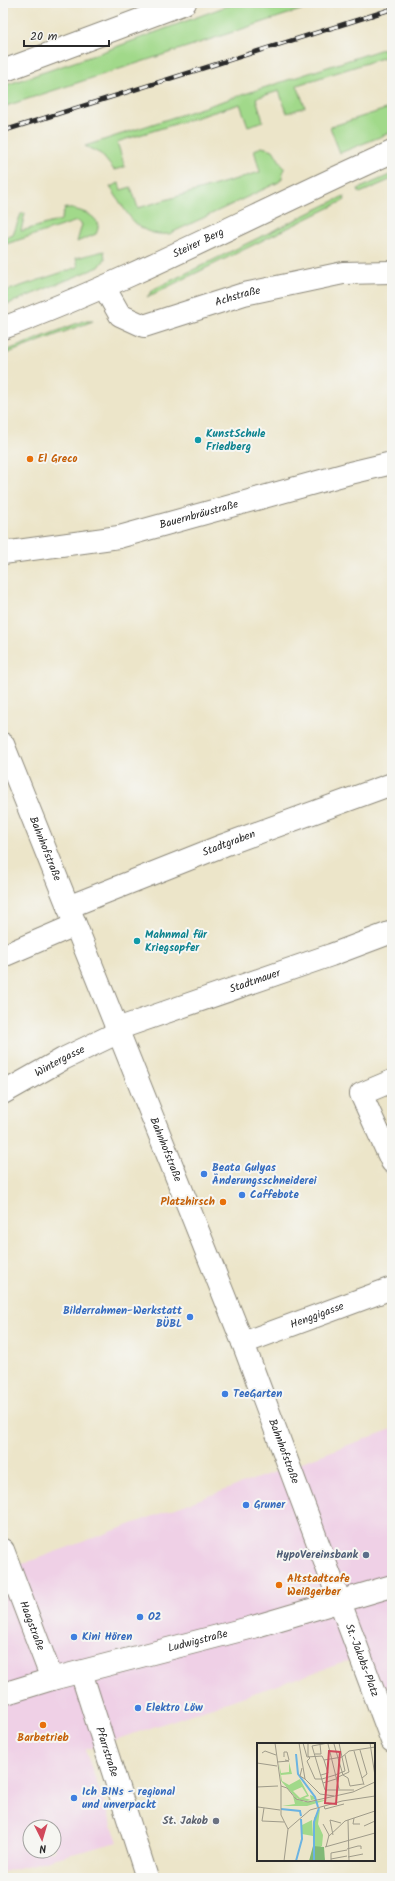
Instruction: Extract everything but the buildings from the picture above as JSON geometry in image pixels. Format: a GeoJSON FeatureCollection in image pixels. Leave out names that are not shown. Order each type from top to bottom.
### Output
{"type":"FeatureCollection","features":[{"type":"Feature","properties":{"kind":"street"},"geometry":{"type":"LineString","coordinates":[[3,71],[185,3]]}},
{"type":"Feature","properties":{"kind":"street","name":"Steirer Berg"},"geometry":{"type":"LineString","coordinates":[[3,328],[142,271],[306,190],[392,152]]}},
{"type":"Feature","properties":{"kind":"street","name":"Achstraße"},"geometry":{"type":"LineString","coordinates":[[104,287],[120,315],[144,326],[244,294],[343,273],[392,272]]}},
{"type":"Feature","properties":{"kind":"street","name":"Bauernbräustraße"},"geometry":{"type":"LineString","coordinates":[[3,553],[119,537],[350,473],[392,463]]}},
{"type":"Feature","properties":{"kind":"street","name":"Bahnhofstraße"},"geometry":{"type":"LineString","coordinates":[[3,744],[243,1343],[339,1602]]}},
{"type":"Feature","properties":{"kind":"street","name":"Stadtgraben"},"geometry":{"type":"LineString","coordinates":[[3,956],[71,916],[224,845],[392,784]]}},
{"type":"Feature","properties":{"kind":"street","name":"Stadtmauer"},"geometry":{"type":"LineString","coordinates":[[118,1031],[392,932]]}},
{"type":"Feature","properties":{"kind":"street","name":"Wintergasse"},"geometry":{"type":"LineString","coordinates":[[3,1093],[63,1059],[118,1031]]}},
{"type":"Feature","properties":{"kind":"street"},"geometry":{"type":"LineString","coordinates":[[392,1081],[361,1094],[392,1162]]}},
{"type":"Feature","properties":{"kind":"street","name":"Henggigasse"},"geometry":{"type":"LineString","coordinates":[[243,1343],[392,1288]]}},
{"type":"Feature","properties":{"kind":"street","name":"Haagstraße"},"geometry":{"type":"LineString","coordinates":[[3,1550],[52,1679]]}},
{"type":"Feature","properties":{"kind":"street","name":"Ludwigstraße"},"geometry":{"type":"LineString","coordinates":[[3,1694],[52,1679],[339,1602],[392,1586]]}},
{"type":"Feature","properties":{"kind":"street","name":"St.-Jakobs-Platz"},"geometry":{"type":"LineString","coordinates":[[339,1602],[392,1741]]}},
{"type":"Feature","properties":{"kind":"street","name":"Pfarrstraße"},"geometry":{"type":"LineString","coordinates":[[81,1672],[147,1878]]}},
{"type":"Feature","properties":{"kind":"shaded area"},"geometry":{"type":"Polygon","coordinates":[[[392,1429],[392,1744],[360,1657],[85,1750],[118,1842],[62,1857],[62,1819],[22,1819],[22,1859],[53,1859],[3,1872],[3,1571],[392,1429]]]}},
{"type":"Feature","properties":{"kind":"green space"},"geometry":{"type":"Polygon","coordinates":[[[235,3],[322,3],[3,107],[3,86],[86,58],[235,3]]]}},
{"type":"Feature","properties":{"kind":"green space"},"geometry":{"type":"Polygon","coordinates":[[[392,46],[392,55],[297,85],[305,107],[287,113],[279,91],[256,98],[263,121],[248,126],[240,104],[117,142],[125,167],[114,170],[101,154],[85,146],[392,46]]]}},
{"type":"Feature","properties":{"kind":"green space"},"geometry":{"type":"Polygon","coordinates":[[[392,107],[392,132],[340,153],[330,127],[392,107]]]}},
{"type":"Feature","properties":{"kind":"green space"},"geometry":{"type":"Polygon","coordinates":[[[262,147],[273,150],[284,168],[282,178],[279,182],[169,234],[157,234],[140,227],[127,213],[110,187],[119,183],[121,190],[131,187],[138,208],[260,172],[254,150],[262,147]]]}},
{"type":"Feature","properties":{"kind":"green space"},"geometry":{"type":"Polygon","coordinates":[[[392,174],[392,179],[360,193],[358,189],[392,174]]]}},
{"type":"Feature","properties":{"kind":"green space"},"geometry":{"type":"Polygon","coordinates":[[[344,196],[345,200],[147,297],[154,289],[344,196]]]}},
{"type":"Feature","properties":{"kind":"green space"},"geometry":{"type":"Polygon","coordinates":[[[65,208],[83,212],[94,218],[97,222],[98,228],[96,234],[77,242],[82,224],[77,221],[3,245],[3,239],[13,235],[21,214],[25,213],[21,231],[61,220],[65,208]]]}},
{"type":"Feature","properties":{"kind":"green space"},"geometry":{"type":"Polygon","coordinates":[[[104,251],[105,259],[99,267],[3,306],[3,292],[78,267],[76,258],[104,251]]]}},
{"type":"Feature","properties":{"kind":"green space"},"geometry":{"type":"Polygon","coordinates":[[[83,321],[93,321],[3,355],[3,352],[83,321]]]}},
{"type":"Feature","properties":{"kind":"railway"},"geometry":{"type":"LineString","coordinates":[[3,131],[392,9]]}},
{"type":"Feature","properties":{"kind":"place","name":"KunstSchule Friedberg"},"geometry":{"type":"Point","coordinates":[198,440]}},
{"type":"Feature","properties":{"kind":"place","name":"El Greco"},"geometry":{"type":"Point","coordinates":[30,459]}},
{"type":"Feature","properties":{"kind":"place","name":"Mahnmal für Kriegsopfer"},"geometry":{"type":"Point","coordinates":[137,941]}},
{"type":"Feature","properties":{"kind":"place","name":"Beata Gulyas Änderungsschneiderei"},"geometry":{"type":"Point","coordinates":[204,1174]}},
{"type":"Feature","properties":{"kind":"place","name":"Caffebote"},"geometry":{"type":"Point","coordinates":[242,1195]}},
{"type":"Feature","properties":{"kind":"place","name":"Platzhirsch"},"geometry":{"type":"Point","coordinates":[223,1202]}},
{"type":"Feature","properties":{"kind":"place","name":"Bilderrahmen-Werkstatt BÜBL"},"geometry":{"type":"Point","coordinates":[190,1317]}},
{"type":"Feature","properties":{"kind":"place","name":"TeeGarten"},"geometry":{"type":"Point","coordinates":[225,1394]}},
{"type":"Feature","properties":{"kind":"place","name":"Gruner"},"geometry":{"type":"Point","coordinates":[246,1505]}},
{"type":"Feature","properties":{"kind":"place","name":"HypoVereinsbank"},"geometry":{"type":"Point","coordinates":[366,1555]}},
{"type":"Feature","properties":{"kind":"place","name":"Altstadtcafe Weißgerber"},"geometry":{"type":"Point","coordinates":[279,1585]}},
{"type":"Feature","properties":{"kind":"place","name":"O2"},"geometry":{"type":"Point","coordinates":[140,1617]}},
{"type":"Feature","properties":{"kind":"place","name":"Kini Hören"},"geometry":{"type":"Point","coordinates":[74,1637]}},
{"type":"Feature","properties":{"kind":"place","name":"Elektro Löw"},"geometry":{"type":"Point","coordinates":[138,1708]}},
{"type":"Feature","properties":{"kind":"place","name":"Barbetrieb"},"geometry":{"type":"Point","coordinates":[43,1725]}},
{"type":"Feature","properties":{"kind":"place","name":"Ich BINs - regional und unverpackt"},"geometry":{"type":"Point","coordinates":[74,1798]}},
{"type":"Feature","properties":{"kind":"place","name":"St. Jakob"},"geometry":{"type":"Point","coordinates":[216,1821]}}]}
